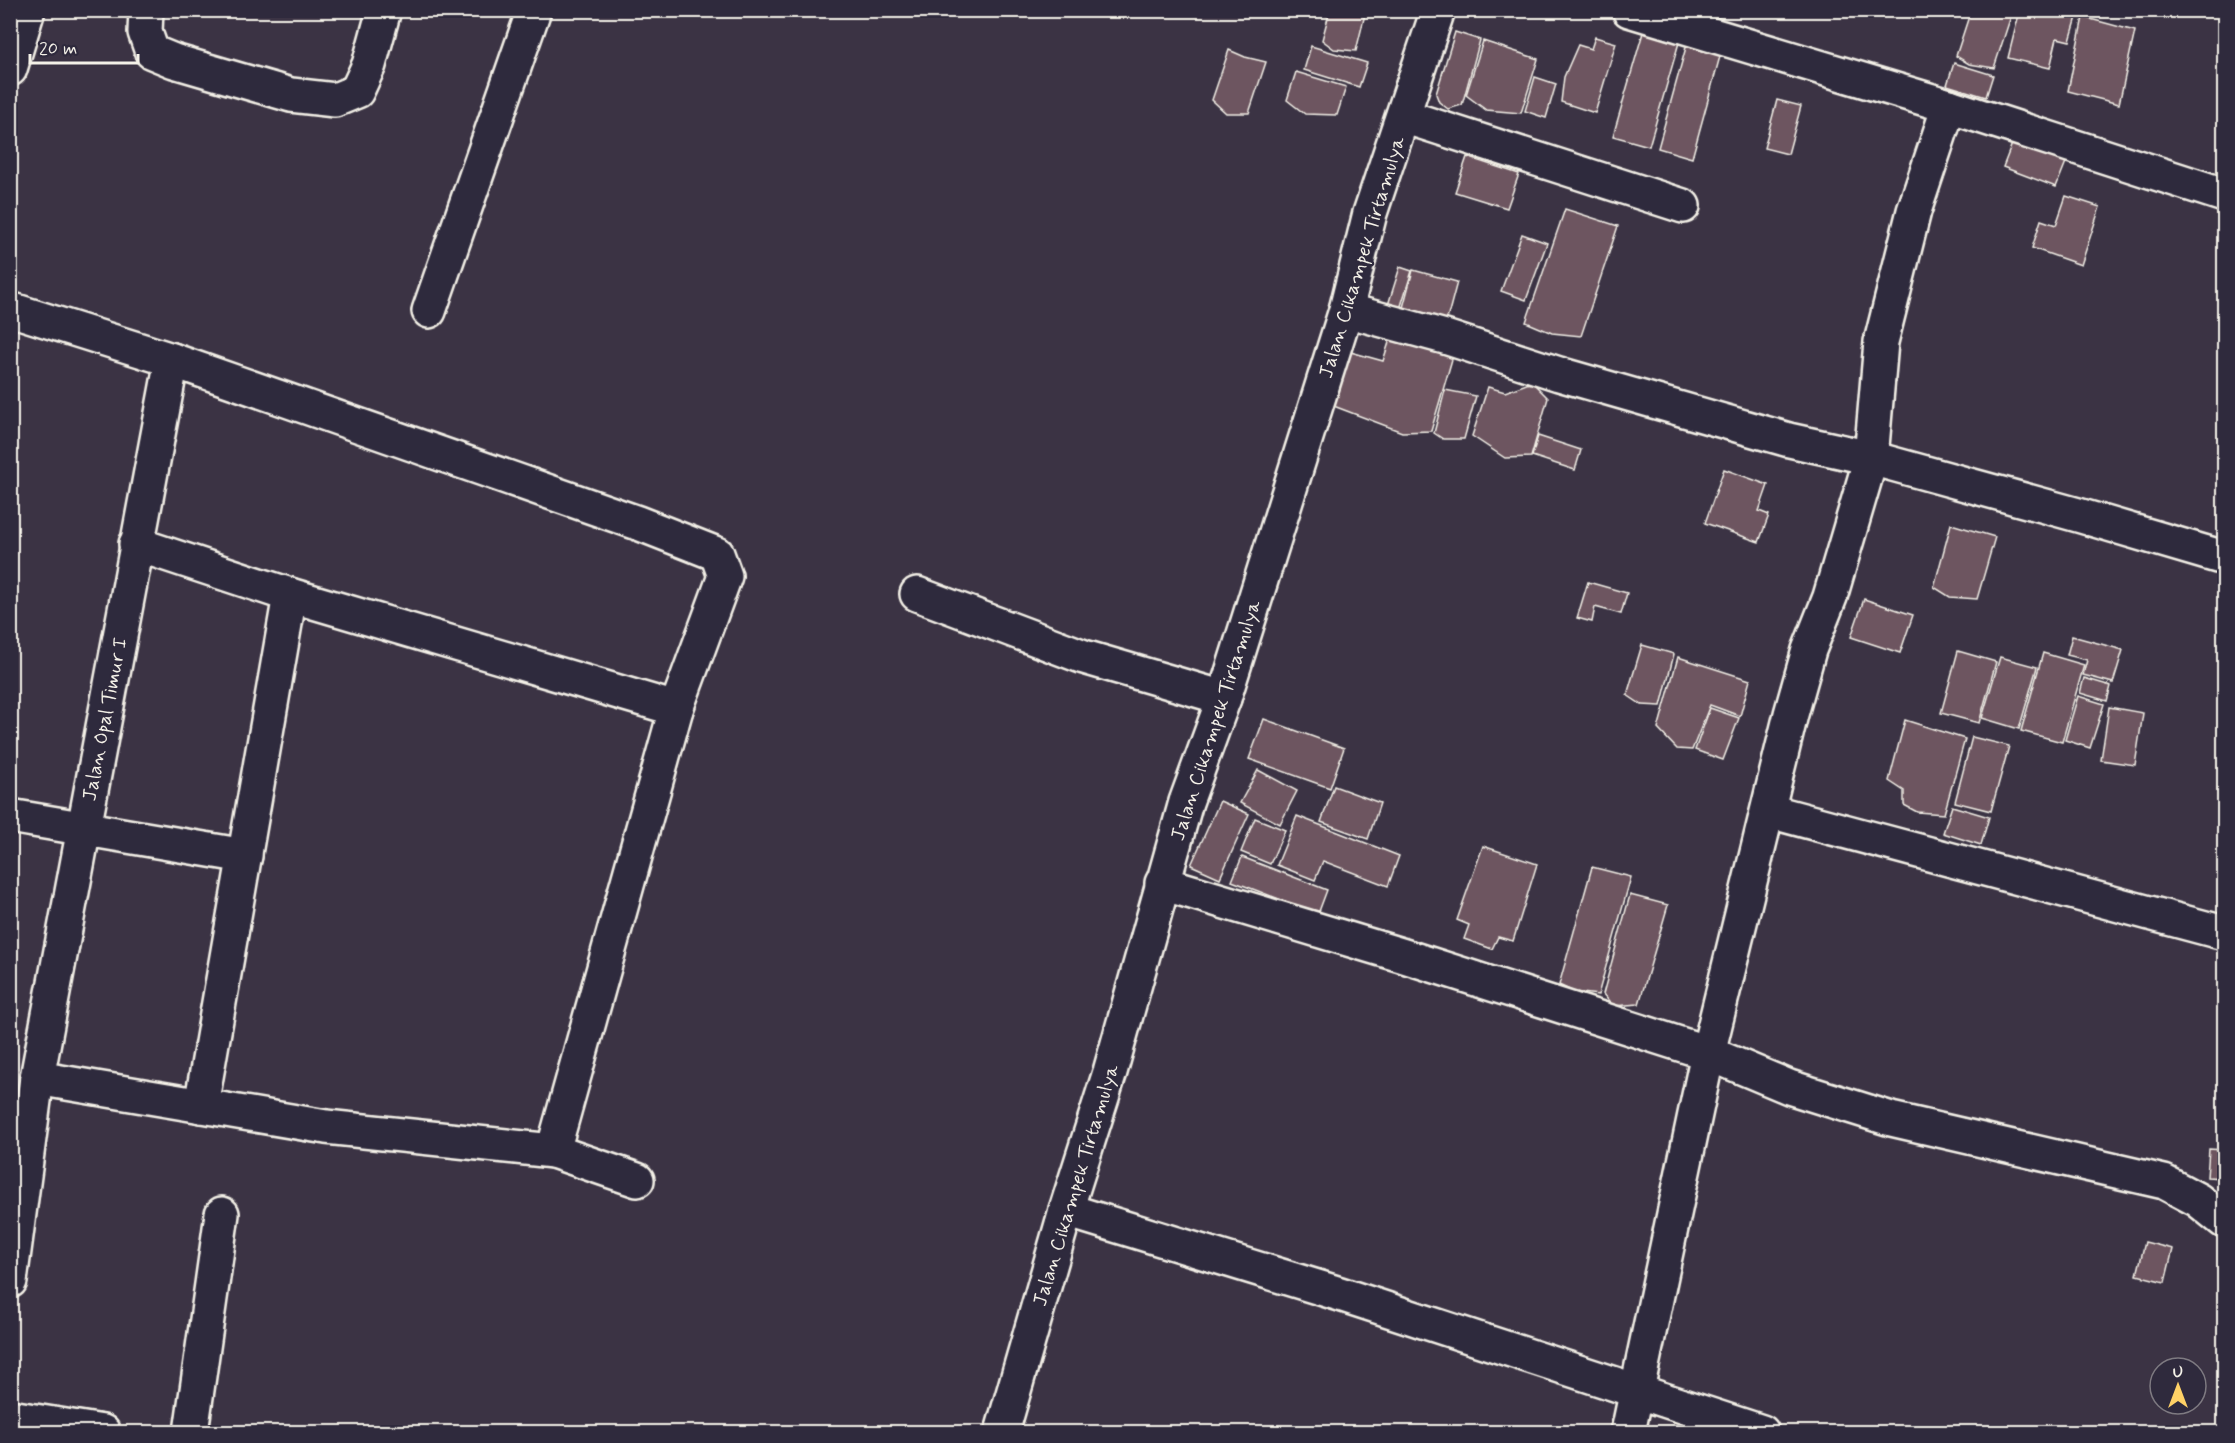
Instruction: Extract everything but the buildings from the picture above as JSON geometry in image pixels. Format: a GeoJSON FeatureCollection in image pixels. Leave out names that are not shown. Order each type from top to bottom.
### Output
{"type":"FeatureCollection","features":[{"type":"Feature","properties":{"kind":"street"},"geometry":{"type":"LineString","coordinates":[[10,69],[28,10]]}},
{"type":"Feature","properties":{"kind":"street"},"geometry":{"type":"LineString","coordinates":[[146,10],[146,32],[152,52],[174,61],[291,95],[335,100],[357,91],[369,65],[384,10]]}},
{"type":"Feature","properties":{"kind":"street"},"geometry":{"type":"LineString","coordinates":[[429,311],[534,10]]}},
{"type":"Feature","properties":{"kind":"street","name":"Jalan Cikampek Tirtamulya"},"geometry":{"type":"LineString","coordinates":[[1002,1432],[1066,1210],[1110,1072],[1186,802],[1224,698],[1346,310],[1370,213],[1438,10]]}},
{"type":"Feature","properties":{"kind":"street"},"geometry":{"type":"LineString","coordinates":[[1629,10],[1949,106],[2224,195]]}},
{"type":"Feature","properties":{"kind":"street"},"geometry":{"type":"LineString","coordinates":[[1628,1432],[1708,1053],[1791,714],[1809,650],[1830,597],[1871,458],[1881,342],[1914,211],[1949,106]]}},
{"type":"Feature","properties":{"kind":"street"},"geometry":{"type":"LineString","coordinates":[[1403,116],[1683,206]]}},
{"type":"Feature","properties":{"kind":"street"},"geometry":{"type":"LineString","coordinates":[[10,309],[172,360],[638,523],[717,554],[725,576],[676,709],[553,1151]]}},
{"type":"Feature","properties":{"kind":"street"},"geometry":{"type":"LineString","coordinates":[[1346,310],[1789,440],[1871,458],[2224,558]]}},
{"type":"Feature","properties":{"kind":"street","name":"Jalan Opal Timur I"},"geometry":{"type":"LineString","coordinates":[[10,1281],[37,1078],[172,360]]}},
{"type":"Feature","properties":{"kind":"street"},"geometry":{"type":"LineString","coordinates":[[136,544],[290,595],[676,709]]}},
{"type":"Feature","properties":{"kind":"street"},"geometry":{"type":"LineString","coordinates":[[917,594],[1084,657],[1224,698]]}},
{"type":"Feature","properties":{"kind":"street"},"geometry":{"type":"LineString","coordinates":[[201,1106],[290,595]]}},
{"type":"Feature","properties":{"kind":"street"},"geometry":{"type":"LineString","coordinates":[[1769,811],[2224,933]]}},
{"type":"Feature","properties":{"kind":"street"},"geometry":{"type":"LineString","coordinates":[[10,816],[244,856]]}},
{"type":"Feature","properties":{"kind":"street"},"geometry":{"type":"LineString","coordinates":[[1162,883],[1401,955],[1708,1053],[1789,1087],[1891,1119],[2164,1182],[2199,1200],[2224,1221]]}},
{"type":"Feature","properties":{"kind":"street"},"geometry":{"type":"LineString","coordinates":[[37,1078],[326,1127],[553,1151],[637,1180]]}},
{"type":"Feature","properties":{"kind":"street"},"geometry":{"type":"LineString","coordinates":[[1066,1210],[1340,1294],[1762,1432]]}},
{"type":"Feature","properties":{"kind":"street"},"geometry":{"type":"LineString","coordinates":[[191,1432],[222,1214]]}},
{"type":"Feature","properties":{"kind":"street"},"geometry":{"type":"LineString","coordinates":[[10,1418],[103,1432]]}}]}
